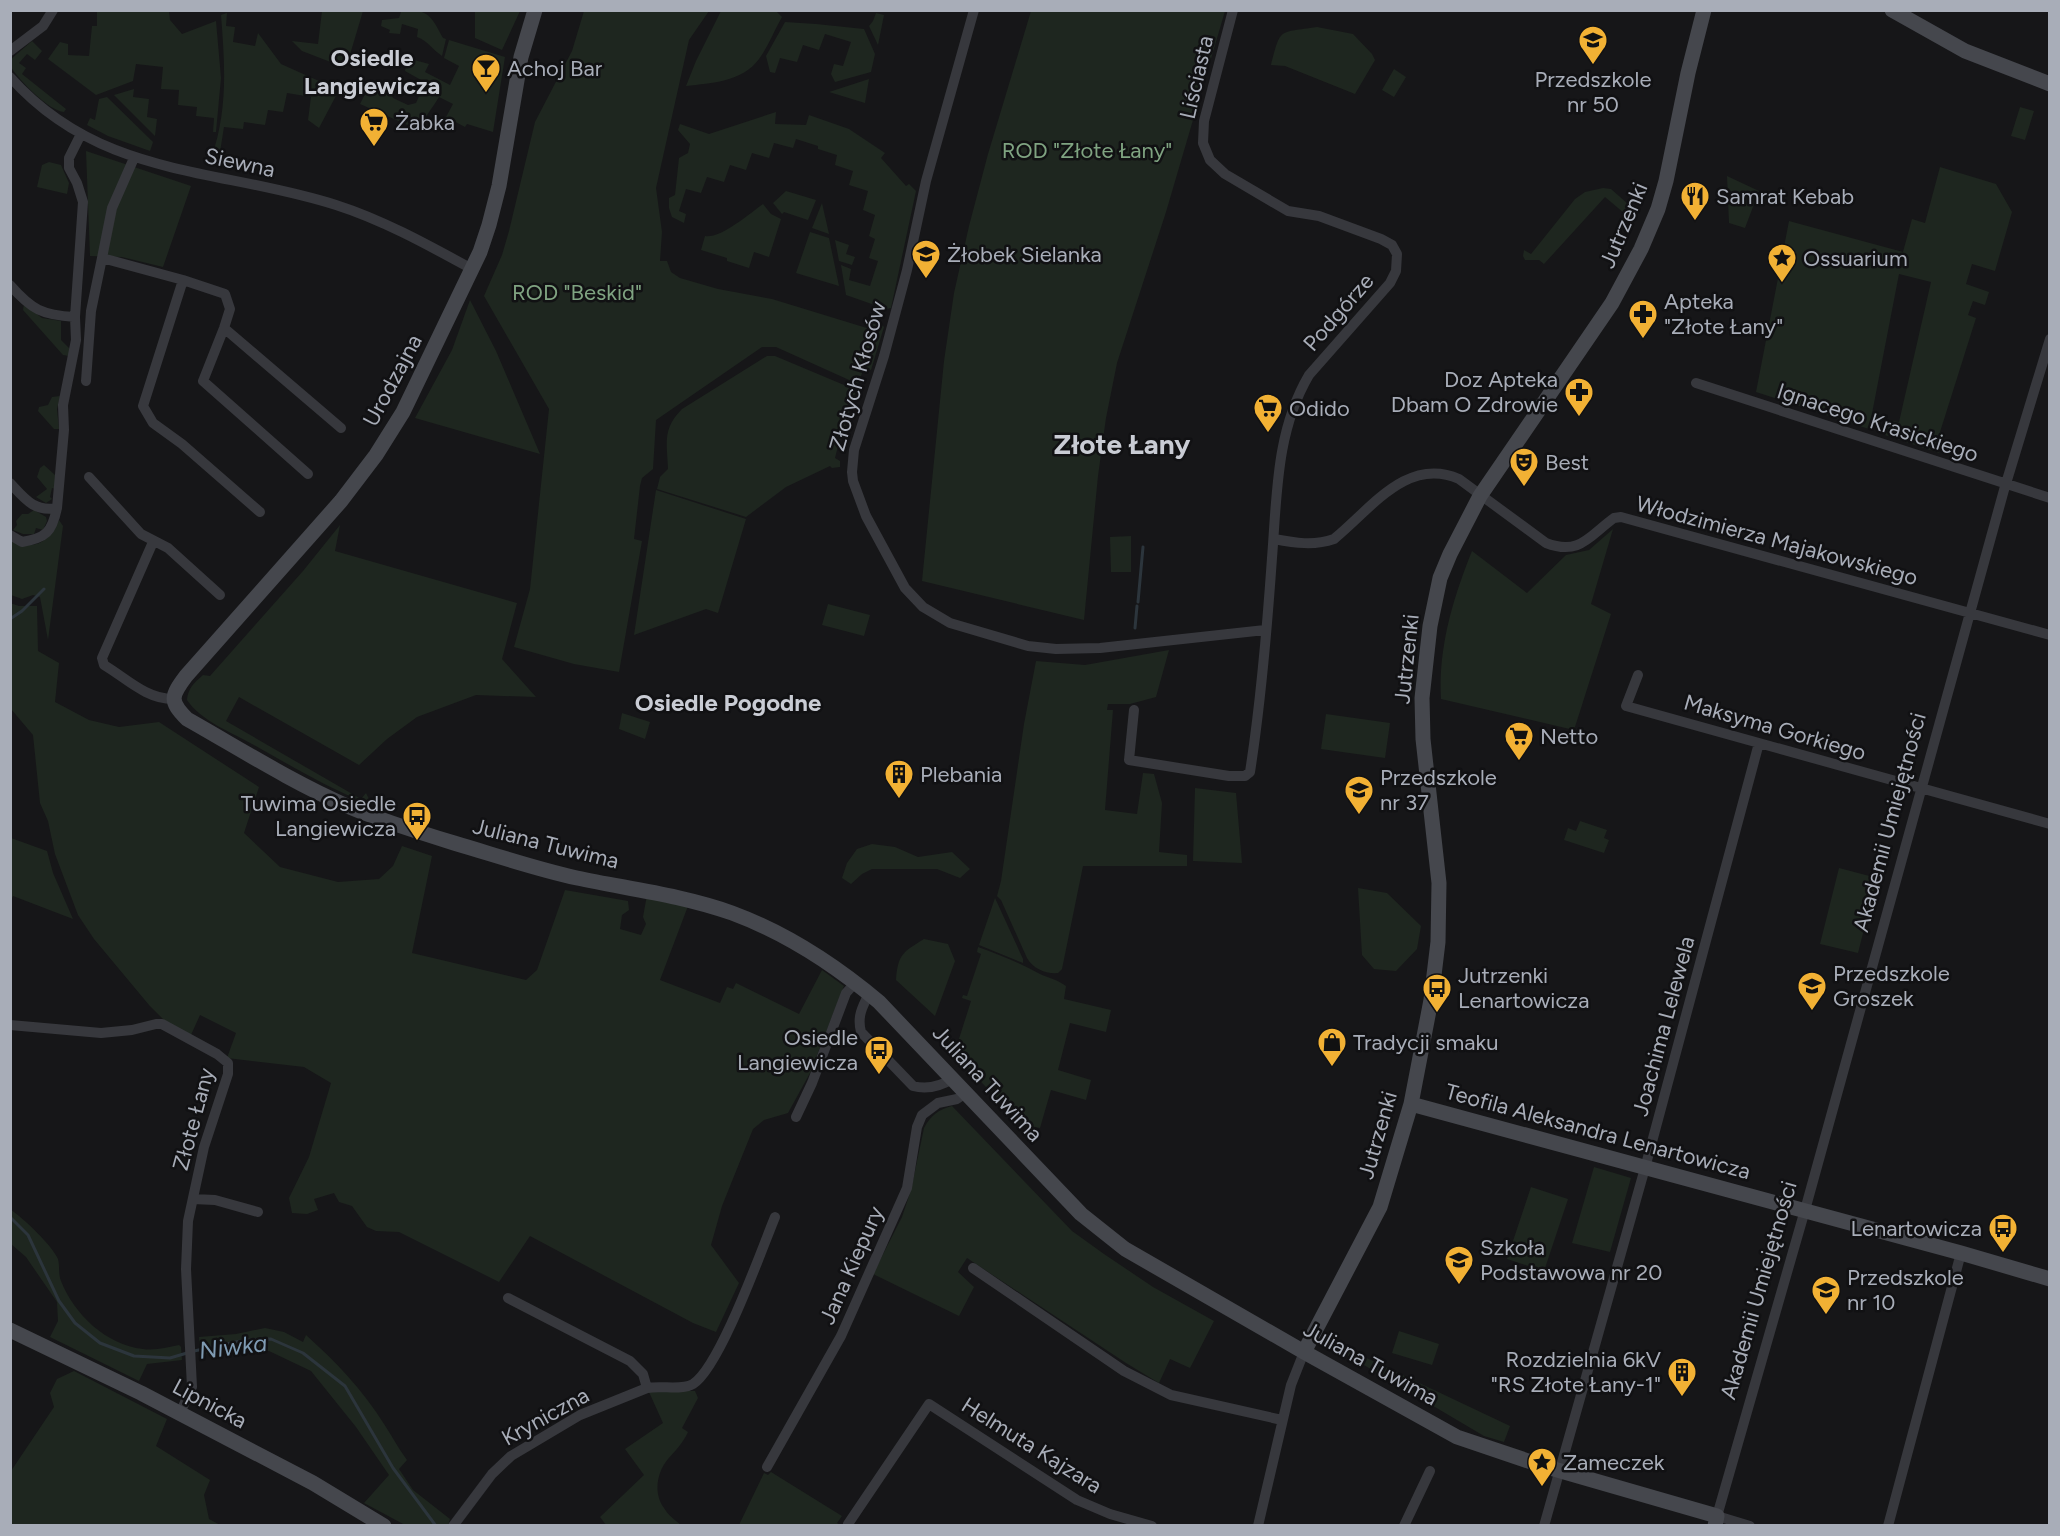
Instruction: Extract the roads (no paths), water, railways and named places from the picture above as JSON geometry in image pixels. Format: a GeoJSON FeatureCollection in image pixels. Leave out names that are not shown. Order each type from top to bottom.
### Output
{"type":"FeatureCollection","features":[{"type":"Feature","properties":{"kind":"street"},"geometry":{"type":"LineString","coordinates":[[10,51],[43,26],[53,10]]}},
{"type":"Feature","properties":{"kind":"street","name":"Urodzajna"},"geometry":{"type":"LineString","coordinates":[[175,704],[177,688],[186,676],[341,501],[376,455],[415,389],[488,230],[496,201],[521,57],[535,10]]}},
{"type":"Feature","properties":{"kind":"street","name":"Złotych Kłosów"},"geometry":{"type":"LineString","coordinates":[[974,10],[926,181],[907,270],[884,356],[854,450],[853,481],[866,516],[905,588],[923,607],[950,623],[1028,646],[1056,649],[1109,647],[1265,630]]}},
{"type":"Feature","properties":{"kind":"street","name":"Liściasta"},"geometry":{"type":"LineString","coordinates":[[1206,153],[1203,143],[1204,121],[1233,10]]}},
{"type":"Feature","properties":{"kind":"street","name":"Jutrzenki"},"geometry":{"type":"LineString","coordinates":[[1304,1352],[1380,1207],[1411,1104],[1431,1000],[1440,909],[1437,848],[1423,739],[1422,698],[1430,626],[1440,578],[1480,495],[1606,312],[1637,258],[1658,209],[1666,181],[1688,73],[1704,10]]}},
{"type":"Feature","properties":{"kind":"street"},"geometry":{"type":"LineString","coordinates":[[1892,10],[1965,51],[2049,84]]}},
{"type":"Feature","properties":{"kind":"street","name":"Siewna"},"geometry":{"type":"LineString","coordinates":[[10,77],[52,116],[81,134],[134,158],[294,193],[334,205],[365,216],[472,269]]}},
{"type":"Feature","properties":{"kind":"street"},"geometry":{"type":"LineString","coordinates":[[10,534],[22,542],[40,539],[53,526],[57,508],[64,430],[63,405],[76,340],[75,317],[83,202],[69,168],[69,158],[81,134]]}},
{"type":"Feature","properties":{"kind":"street","name":"Podgórze"},"geometry":{"type":"LineString","coordinates":[[1134,710],[1129,760],[1229,776],[1245,777],[1250,772],[1264,675],[1265,630],[1285,433],[1301,389],[1317,366],[1390,283],[1396,271],[1397,254],[1392,245],[1318,216],[1288,211],[1225,174],[1206,153]]}},
{"type":"Feature","properties":{"kind":"street"},"geometry":{"type":"LineString","coordinates":[[86,381],[91,311],[112,208],[134,158]]}},
{"type":"Feature","properties":{"kind":"street"},"geometry":{"type":"LineString","coordinates":[[102,258],[225,294],[230,309],[203,381],[308,474]]}},
{"type":"Feature","properties":{"kind":"street"},"geometry":{"type":"LineString","coordinates":[[183,280],[143,406],[153,423],[182,444],[260,512]]}},
{"type":"Feature","properties":{"kind":"street"},"geometry":{"type":"LineString","coordinates":[[11,287],[26,303],[40,311],[56,316],[75,317]]}},
{"type":"Feature","properties":{"kind":"street"},"geometry":{"type":"LineString","coordinates":[[224,328],[341,428]]}},
{"type":"Feature","properties":{"kind":"street","name":"Akademii Umiejętności"},"geometry":{"type":"LineString","coordinates":[[1716,1521],[1805,1210],[2006,483],[2049,339]]}},
{"type":"Feature","properties":{"kind":"street","name":"Ignacego Krasickiego"},"geometry":{"type":"LineString","coordinates":[[1696,383],[2049,498]]}},
{"type":"Feature","properties":{"kind":"street"},"geometry":{"type":"LineString","coordinates":[[1274,539],[1299,544],[1334,539],[1399,484],[1431,472],[1446,473],[1459,479],[1480,495]]}},
{"type":"Feature","properties":{"kind":"street"},"geometry":{"type":"LineString","coordinates":[[89,477],[141,534],[168,548],[220,595]]}},
{"type":"Feature","properties":{"kind":"street"},"geometry":{"type":"LineString","coordinates":[[10,483],[26,501],[43,511],[57,508]]}},
{"type":"Feature","properties":{"kind":"street","name":"Włodzimierza Majakowskiego"},"geometry":{"type":"LineString","coordinates":[[1480,495],[1546,543],[1556,547],[1579,546],[1614,518],[1622,517],[2049,635]]}},
{"type":"Feature","properties":{"kind":"street"},"geometry":{"type":"LineString","coordinates":[[153,542],[102,658],[104,664],[149,694],[175,704]]}},
{"type":"Feature","properties":{"kind":"street","name":"Maksyma Gorkiego"},"geometry":{"type":"LineString","coordinates":[[1638,675],[1626,706],[2049,824]]}},
{"type":"Feature","properties":{"kind":"street","name":"Juliana Tuwima"},"geometry":{"type":"LineString","coordinates":[[175,704],[187,719],[309,788],[365,813],[540,868],[578,878],[675,896],[733,914],[780,934],[856,982],[900,1022],[1081,1214],[1125,1249],[1457,1437],[1716,1521],[1750,1526]]}},
{"type":"Feature","properties":{"kind":"street","name":"Joachima Lelewela"},"geometry":{"type":"LineString","coordinates":[[1544,1526],[1645,1168],[1759,743]]}},
{"type":"Feature","properties":{"kind":"street"},"geometry":{"type":"LineString","coordinates":[[796,1117],[812,1083],[846,993],[856,982]]}},
{"type":"Feature","properties":{"kind":"street"},"geometry":{"type":"LineString","coordinates":[[869,994],[861,1008],[858,1022],[861,1032],[913,1086],[923,1089],[946,1083],[954,1078]]}},
{"type":"Feature","properties":{"kind":"street","name":"Złote Łany"},"geometry":{"type":"LineString","coordinates":[[10,1025],[101,1033],[162,1024],[228,1063],[228,1074],[204,1147],[188,1221],[186,1269],[192,1387],[180,1413]]}},
{"type":"Feature","properties":{"kind":"street","name":"Jana Kiepury"},"geometry":{"type":"LineString","coordinates":[[767,1467],[841,1336],[907,1188],[917,1127],[922,1115],[938,1103],[957,1099],[967,1092]]}},
{"type":"Feature","properties":{"kind":"street","name":"Teofila Aleksandra Lenartowicza"},"geometry":{"type":"LineString","coordinates":[[1411,1104],[1805,1210],[2049,1279]]}},
{"type":"Feature","properties":{"kind":"street","name":"Złote Łany"},"geometry":{"type":"LineString","coordinates":[[193,1199],[214,1200],[258,1212]]}},
{"type":"Feature","properties":{"kind":"street","name":"Kryniczna"},"geometry":{"type":"LineString","coordinates":[[453,1526],[492,1474],[511,1456],[580,1415],[648,1388],[691,1385],[707,1370],[739,1305],[775,1217]]}},
{"type":"Feature","properties":{"kind":"street"},"geometry":{"type":"LineString","coordinates":[[1888,1526],[1961,1253]]}},
{"type":"Feature","properties":{"kind":"street"},"geometry":{"type":"LineString","coordinates":[[973,1268],[1124,1371],[1171,1395],[1282,1420]]}},
{"type":"Feature","properties":{"kind":"street"},"geometry":{"type":"LineString","coordinates":[[508,1298],[630,1361],[644,1374],[648,1388]]}},
{"type":"Feature","properties":{"kind":"street","name":"Lipnicka"},"geometry":{"type":"LineString","coordinates":[[10,1330],[109,1376],[180,1413],[313,1483],[384,1526]]}},
{"type":"Feature","properties":{"kind":"street"},"geometry":{"type":"LineString","coordinates":[[1257,1526],[1291,1385],[1304,1352]]}},
{"type":"Feature","properties":{"kind":"street","name":"Helmuta Kajzara"},"geometry":{"type":"LineString","coordinates":[[850,1526],[850,1521],[929,1404],[1077,1500],[1110,1514],[1152,1526]]}},
{"type":"Feature","properties":{"kind":"street"},"geometry":{"type":"LineString","coordinates":[[1404,1526],[1430,1471]]}},
{"type":"Feature","properties":{"kind":"waterway"},"geometry":{"type":"LineString","coordinates":[[1138,602],[1143,547]]}},
{"type":"Feature","properties":{"kind":"waterway"},"geometry":{"type":"LineString","coordinates":[[10,619],[22,611],[44,589]]}},
{"type":"Feature","properties":{"kind":"waterway"},"geometry":{"type":"LineString","coordinates":[[1135,628],[1137,606]]}},
{"type":"Feature","properties":{"kind":"waterway","name":"Niwka"},"geometry":{"type":"LineString","coordinates":[[10,1217],[28,1235],[59,1301],[75,1323],[100,1343],[134,1356],[170,1358],[187,1353]]}},
{"type":"Feature","properties":{"kind":"waterway","name":"Niwka"},"geometry":{"type":"LineString","coordinates":[[194,1351],[245,1340],[271,1339],[303,1353],[345,1386],[393,1468],[436,1526]]}},
{"type":"Feature","properties":{"kind":"place","name":"Przedszkole nr 50"},"geometry":{"type":"Point","coordinates":[1593,66]}},
{"type":"Feature","properties":{"kind":"place","name":"Achoj Bar"},"geometry":{"type":"Point","coordinates":[486,94]}},
{"type":"Feature","properties":{"kind":"place","name":"Żabka"},"geometry":{"type":"Point","coordinates":[374,148]}},
{"type":"Feature","properties":{"kind":"place","name":"Samrat Kebab"},"geometry":{"type":"Point","coordinates":[1695,222]}},
{"type":"Feature","properties":{"kind":"place","name":"Żłobek Sielanka"},"geometry":{"type":"Point","coordinates":[926,280]}},
{"type":"Feature","properties":{"kind":"place","name":"Ossuarium"},"geometry":{"type":"Point","coordinates":[1782,284]}},
{"type":"Feature","properties":{"kind":"place","name":"Apteka \"Złote Łany\""},"geometry":{"type":"Point","coordinates":[1643,340]}},
{"type":"Feature","properties":{"kind":"place","name":"Doz Apteka Dbam O Zdrowie"},"geometry":{"type":"Point","coordinates":[1579,418]}},
{"type":"Feature","properties":{"kind":"place","name":"Odido"},"geometry":{"type":"Point","coordinates":[1268,434]}},
{"type":"Feature","properties":{"kind":"place","name":"Best"},"geometry":{"type":"Point","coordinates":[1524,488]}},
{"type":"Feature","properties":{"kind":"place","name":"Netto"},"geometry":{"type":"Point","coordinates":[1519,762]}},
{"type":"Feature","properties":{"kind":"place","name":"Plebania"},"geometry":{"type":"Point","coordinates":[899,800]}},
{"type":"Feature","properties":{"kind":"place","name":"Przedszkole nr 37"},"geometry":{"type":"Point","coordinates":[1359,816]}},
{"type":"Feature","properties":{"kind":"place","name":"Tuwima Osiedle Langiewicza"},"geometry":{"type":"Point","coordinates":[417,842]}},
{"type":"Feature","properties":{"kind":"place","name":"Przedszkole Groszek"},"geometry":{"type":"Point","coordinates":[1812,1012]}},
{"type":"Feature","properties":{"kind":"place","name":"Jutrzenki Lenartowicza"},"geometry":{"type":"Point","coordinates":[1437,1014]}},
{"type":"Feature","properties":{"kind":"place","name":"Tradycji smaku"},"geometry":{"type":"Point","coordinates":[1332,1068]}},
{"type":"Feature","properties":{"kind":"place","name":"Osiedle Langiewicza"},"geometry":{"type":"Point","coordinates":[879,1076]}},
{"type":"Feature","properties":{"kind":"place","name":"Lenartowicza"},"geometry":{"type":"Point","coordinates":[2003,1254]}},
{"type":"Feature","properties":{"kind":"place","name":"Szkoła Podstawowa nr 20"},"geometry":{"type":"Point","coordinates":[1459,1286]}},
{"type":"Feature","properties":{"kind":"place","name":"Przedszkole nr 10"},"geometry":{"type":"Point","coordinates":[1826,1316]}},
{"type":"Feature","properties":{"kind":"place","name":"Rozdzielnia 6kV \"RS Złote Łany-1\""},"geometry":{"type":"Point","coordinates":[1682,1398]}},
{"type":"Feature","properties":{"kind":"place","name":"Zameczek"},"geometry":{"type":"Point","coordinates":[1542,1488]}},
{"type":"Feature","properties":{"kind":"district","name":"Osiedle Langiewicza"},"geometry":{"type":"Point","coordinates":[372,72]}},
{"type":"Feature","properties":{"kind":"district","name":"Złote Łany"},"geometry":{"type":"Point","coordinates":[1122,444]}},
{"type":"Feature","properties":{"kind":"district","name":"Osiedle Pogodne"},"geometry":{"type":"Point","coordinates":[728,703]}},
{"type":"Feature","properties":{"kind":"park label","name":"ROD \"Złote Łany\""},"geometry":{"type":"Point","coordinates":[1087,150]}},
{"type":"Feature","properties":{"kind":"park label","name":"ROD \"Beskid\""},"geometry":{"type":"Point","coordinates":[577,292]}}]}
